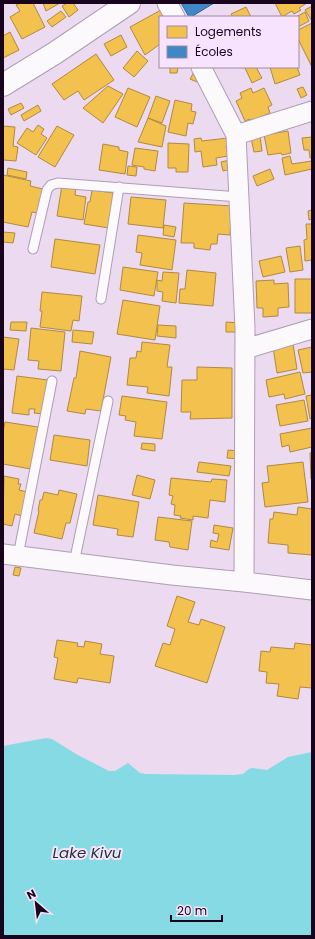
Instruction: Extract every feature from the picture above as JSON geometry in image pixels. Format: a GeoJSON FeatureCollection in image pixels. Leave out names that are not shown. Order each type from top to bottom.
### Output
{"type":"FeatureCollection","features":[{"type":"Feature","properties":{"kind":"street"},"geometry":{"type":"LineString","coordinates":[[3,85],[55,53],[129,3]]}},
{"type":"Feature","properties":{"kind":"street"},"geometry":{"type":"LineString","coordinates":[[167,3],[174,16]]}},
{"type":"Feature","properties":{"kind":"street"},"geometry":{"type":"LineString","coordinates":[[202,68],[236,135],[245,349],[244,582]]}},
{"type":"Feature","properties":{"kind":"street"},"geometry":{"type":"LineString","coordinates":[[236,135],[312,111]]}},
{"type":"Feature","properties":{"kind":"street"},"geometry":{"type":"LineString","coordinates":[[245,349],[312,329]]}},
{"type":"Feature","properties":{"kind":"street"},"geometry":{"type":"LineString","coordinates":[[10,555],[172,575],[312,590]]}},
{"type":"Feature","properties":{"kind":"lane"},"geometry":{"type":"LineString","coordinates":[[33,249],[47,190],[51,185],[58,183],[239,198]]}},
{"type":"Feature","properties":{"kind":"lane"},"geometry":{"type":"LineString","coordinates":[[101,299],[119,187]]}},
{"type":"Feature","properties":{"kind":"lane"},"geometry":{"type":"LineString","coordinates":[[10,555],[52,381]]}},
{"type":"Feature","properties":{"kind":"lane"},"geometry":{"type":"LineString","coordinates":[[74,563],[108,401]]}},
{"type":"Feature","properties":{"kind":"water","name":"Lake Kivu"},"geometry":{"type":"Polygon","coordinates":[[[46,738],[52,739],[76,754],[109,771],[115,771],[128,763],[140,773],[146,774],[243,774],[252,768],[267,770],[288,757],[312,752],[312,936],[3,936],[3,746],[46,738]]]}},
{"type":"Feature","properties":{"kind":"building: Logements"},"geometry":{"type":"Polygon","coordinates":[[[20,3],[33,3],[45,27],[22,39],[10,17],[20,11],[16,5],[20,3]]]}},
{"type":"Feature","properties":{"kind":"building: Logements"},"geometry":{"type":"Polygon","coordinates":[[[43,3],[60,3],[46,11],[43,3]]]}},
{"type":"Feature","properties":{"kind":"building: Logements"},"geometry":{"type":"Polygon","coordinates":[[[67,3],[73,3],[78,10],[69,17],[62,6],[67,3]]]}},
{"type":"Feature","properties":{"kind":"building: Logements"},"geometry":{"type":"Polygon","coordinates":[[[275,3],[307,3],[299,8],[301,10],[294,14],[292,11],[282,16],[275,3]]]}},
{"type":"Feature","properties":{"kind":"building: Logements"},"geometry":{"type":"Polygon","coordinates":[[[312,6],[312,21],[305,10],[312,6]]]}},
{"type":"Feature","properties":{"kind":"building: Logements"},"geometry":{"type":"Polygon","coordinates":[[[246,7],[250,16],[232,16],[231,14],[246,7]]]}},
{"type":"Feature","properties":{"kind":"building: Logements"},"geometry":{"type":"Polygon","coordinates":[[[161,10],[164,16],[159,16],[159,45],[145,55],[130,27],[161,10]]]}},
{"type":"Feature","properties":{"kind":"building: Logements"},"geometry":{"type":"Polygon","coordinates":[[[61,11],[66,17],[52,27],[47,21],[61,11]]]}},
{"type":"Feature","properties":{"kind":"building: Logements"},"geometry":{"type":"Polygon","coordinates":[[[305,12],[309,21],[299,26],[298,16],[305,12]]]}},
{"type":"Feature","properties":{"kind":"building: Logements"},"geometry":{"type":"Polygon","coordinates":[[[312,23],[312,67],[299,41],[299,30],[312,23]]]}},
{"type":"Feature","properties":{"kind":"building: Logements"},"geometry":{"type":"Polygon","coordinates":[[[10,32],[19,50],[3,58],[3,36],[10,32]]]}},
{"type":"Feature","properties":{"kind":"building: Logements"},"geometry":{"type":"Polygon","coordinates":[[[121,35],[127,47],[111,56],[104,44],[121,35]]]}},
{"type":"Feature","properties":{"kind":"building: Logements"},"geometry":{"type":"Polygon","coordinates":[[[137,51],[148,61],[134,77],[123,68],[137,51]]]}},
{"type":"Feature","properties":{"kind":"building: Logements"},"geometry":{"type":"Polygon","coordinates":[[[96,54],[114,80],[84,100],[78,91],[64,100],[52,84],[96,54]]]}},
{"type":"Feature","properties":{"kind":"building: Logements"},"geometry":{"type":"Polygon","coordinates":[[[170,68],[178,68],[177,73],[170,73],[170,68]]]}},
{"type":"Feature","properties":{"kind":"building: Logements"},"geometry":{"type":"Polygon","coordinates":[[[245,68],[257,68],[262,78],[252,83],[245,68]]]}},
{"type":"Feature","properties":{"kind":"building: Logements"},"geometry":{"type":"Polygon","coordinates":[[[270,68],[297,68],[300,75],[275,84],[270,68]]]}},
{"type":"Feature","properties":{"kind":"building: Logements"},"geometry":{"type":"Polygon","coordinates":[[[194,72],[201,75],[197,82],[190,79],[194,72]]]}},
{"type":"Feature","properties":{"kind":"building: Logements"},"geometry":{"type":"Polygon","coordinates":[[[108,86],[123,94],[103,123],[83,108],[108,86]]]}},
{"type":"Feature","properties":{"kind":"building: Logements"},"geometry":{"type":"Polygon","coordinates":[[[303,87],[307,95],[301,98],[297,89],[303,87]]]}},
{"type":"Feature","properties":{"kind":"building: Logements"},"geometry":{"type":"Polygon","coordinates":[[[128,88],[150,97],[137,127],[115,117],[128,88]]]}},
{"type":"Feature","properties":{"kind":"building: Logements"},"geometry":{"type":"Polygon","coordinates":[[[251,88],[253,93],[264,88],[272,105],[268,107],[270,113],[251,121],[250,119],[245,121],[236,101],[242,98],[240,93],[251,88]]]}},
{"type":"Feature","properties":{"kind":"building: Logements"},"geometry":{"type":"Polygon","coordinates":[[[156,96],[170,101],[162,123],[148,118],[156,96]]]}},
{"type":"Feature","properties":{"kind":"building: Logements"},"geometry":{"type":"Polygon","coordinates":[[[175,100],[192,104],[191,111],[196,112],[193,124],[188,123],[186,136],[168,132],[175,100]]]}},
{"type":"Feature","properties":{"kind":"building: Logements"},"geometry":{"type":"Polygon","coordinates":[[[21,103],[24,108],[11,115],[8,109],[21,103]]]}},
{"type":"Feature","properties":{"kind":"building: Logements"},"geometry":{"type":"Polygon","coordinates":[[[38,105],[41,111],[24,121],[21,115],[38,105]]]}},
{"type":"Feature","properties":{"kind":"building: Logements"},"geometry":{"type":"Polygon","coordinates":[[[148,118],[166,126],[162,147],[138,142],[148,118]]]}},
{"type":"Feature","properties":{"kind":"building: Logements"},"geometry":{"type":"Polygon","coordinates":[[[38,125],[44,129],[41,134],[47,138],[36,155],[17,143],[27,128],[33,132],[38,125]]]}},
{"type":"Feature","properties":{"kind":"building: Logements"},"geometry":{"type":"Polygon","coordinates":[[[3,126],[15,127],[13,146],[18,147],[16,161],[3,160],[3,126]]]}},
{"type":"Feature","properties":{"kind":"building: Logements"},"geometry":{"type":"Polygon","coordinates":[[[57,126],[74,135],[55,167],[38,157],[57,126]]]}},
{"type":"Feature","properties":{"kind":"building: Logements"},"geometry":{"type":"Polygon","coordinates":[[[288,131],[291,153],[282,155],[281,153],[268,155],[264,135],[288,131]]]}},
{"type":"Feature","properties":{"kind":"building: Logements"},"geometry":{"type":"Polygon","coordinates":[[[260,136],[262,151],[254,152],[251,138],[260,136]]]}},
{"type":"Feature","properties":{"kind":"building: Logements"},"geometry":{"type":"Polygon","coordinates":[[[312,137],[312,157],[310,158],[309,150],[304,150],[302,138],[312,137]]]}},
{"type":"Feature","properties":{"kind":"building: Logements"},"geometry":{"type":"Polygon","coordinates":[[[201,138],[202,141],[228,138],[229,146],[226,146],[228,156],[216,158],[217,165],[203,167],[201,151],[195,152],[194,139],[201,138]]]}},
{"type":"Feature","properties":{"kind":"building: Logements"},"geometry":{"type":"Polygon","coordinates":[[[168,143],[189,144],[188,172],[176,172],[176,168],[168,168],[168,143]]]}},
{"type":"Feature","properties":{"kind":"building: Logements"},"geometry":{"type":"Polygon","coordinates":[[[103,144],[119,147],[119,150],[128,152],[125,174],[99,170],[103,144]]]}},
{"type":"Feature","properties":{"kind":"building: Logements"},"geometry":{"type":"Polygon","coordinates":[[[135,148],[158,151],[155,171],[132,165],[135,148]]]}},
{"type":"Feature","properties":{"kind":"building: Logements"},"geometry":{"type":"Polygon","coordinates":[[[290,156],[292,164],[312,161],[312,169],[285,175],[282,158],[290,156]]]}},
{"type":"Feature","properties":{"kind":"building: Logements"},"geometry":{"type":"Polygon","coordinates":[[[234,159],[236,168],[223,171],[221,162],[234,159]]]}},
{"type":"Feature","properties":{"kind":"building: Logements"},"geometry":{"type":"Polygon","coordinates":[[[128,166],[137,167],[136,176],[127,175],[128,166]]]}},
{"type":"Feature","properties":{"kind":"building: Logements"},"geometry":{"type":"Polygon","coordinates":[[[8,168],[27,172],[26,179],[7,175],[8,168]]]}},
{"type":"Feature","properties":{"kind":"building: Logements"},"geometry":{"type":"Polygon","coordinates":[[[270,169],[274,179],[257,186],[253,176],[270,169]]]}},
{"type":"Feature","properties":{"kind":"building: Logements"},"geometry":{"type":"Polygon","coordinates":[[[3,175],[31,181],[30,186],[43,189],[38,213],[32,212],[28,227],[3,222],[3,175]]]}},
{"type":"Feature","properties":{"kind":"building: Logements"},"geometry":{"type":"Polygon","coordinates":[[[62,185],[76,187],[75,195],[86,197],[83,220],[57,216],[62,185]]]}},
{"type":"Feature","properties":{"kind":"building: Logements"},"geometry":{"type":"Polygon","coordinates":[[[92,190],[113,193],[109,228],[84,224],[92,190]]]}},
{"type":"Feature","properties":{"kind":"building: Logements"},"geometry":{"type":"Polygon","coordinates":[[[131,197],[166,200],[163,228],[128,224],[131,197]]]}},
{"type":"Feature","properties":{"kind":"building: Logements"},"geometry":{"type":"Polygon","coordinates":[[[184,203],[232,206],[230,235],[218,234],[217,244],[211,244],[210,250],[194,248],[194,243],[181,243],[184,203]]]}},
{"type":"Feature","properties":{"kind":"building: Logements"},"geometry":{"type":"Polygon","coordinates":[[[312,210],[312,219],[309,220],[308,211],[312,210]]]}},
{"type":"Feature","properties":{"kind":"building: Logements"},"geometry":{"type":"Polygon","coordinates":[[[306,224],[312,224],[312,260],[305,261],[304,240],[307,239],[306,224]]]}},
{"type":"Feature","properties":{"kind":"building: Logements"},"geometry":{"type":"Polygon","coordinates":[[[164,225],[176,227],[174,237],[163,235],[164,225]]]}},
{"type":"Feature","properties":{"kind":"building: Logements"},"geometry":{"type":"Polygon","coordinates":[[[3,232],[15,233],[13,243],[3,242],[3,232]]]}},
{"type":"Feature","properties":{"kind":"building: Logements"},"geometry":{"type":"Polygon","coordinates":[[[138,235],[176,240],[172,270],[140,265],[142,253],[136,252],[138,235]]]}},
{"type":"Feature","properties":{"kind":"building: Logements"},"geometry":{"type":"Polygon","coordinates":[[[55,239],[100,245],[95,274],[51,267],[55,239]]]}},
{"type":"Feature","properties":{"kind":"building: Logements"},"geometry":{"type":"Polygon","coordinates":[[[300,246],[303,270],[290,272],[286,248],[300,246]]]}},
{"type":"Feature","properties":{"kind":"building: Logements"},"geometry":{"type":"Polygon","coordinates":[[[281,256],[285,272],[263,277],[259,261],[281,256]]]}},
{"type":"Feature","properties":{"kind":"building: Logements"},"geometry":{"type":"Polygon","coordinates":[[[123,267],[158,272],[154,296],[120,290],[123,267]]]}},
{"type":"Feature","properties":{"kind":"building: Logements"},"geometry":{"type":"Polygon","coordinates":[[[187,270],[216,273],[213,306],[179,303],[180,289],[185,289],[187,270]]]}},
{"type":"Feature","properties":{"kind":"building: Logements"},"geometry":{"type":"Polygon","coordinates":[[[163,272],[179,273],[176,303],[162,301],[163,292],[157,291],[157,280],[162,281],[163,272]]]}},
{"type":"Feature","properties":{"kind":"building: Logements"},"geometry":{"type":"Polygon","coordinates":[[[295,279],[312,279],[312,313],[295,313],[295,279]]]}},
{"type":"Feature","properties":{"kind":"building: Logements"},"geometry":{"type":"Polygon","coordinates":[[[274,280],[274,284],[288,283],[289,307],[278,308],[278,316],[263,317],[263,308],[257,308],[256,281],[274,280]]]}},
{"type":"Feature","properties":{"kind":"building: Logements"},"geometry":{"type":"Polygon","coordinates":[[[42,292],[82,296],[79,321],[73,320],[71,331],[40,327],[42,292]]]}},
{"type":"Feature","properties":{"kind":"building: Logements"},"geometry":{"type":"Polygon","coordinates":[[[123,300],[160,306],[155,340],[117,334],[123,300]]]}},
{"type":"Feature","properties":{"kind":"building: Logements"},"geometry":{"type":"Polygon","coordinates":[[[11,322],[27,322],[26,331],[10,330],[11,322]]]}},
{"type":"Feature","properties":{"kind":"building: Logements"},"geometry":{"type":"Polygon","coordinates":[[[226,322],[241,323],[240,332],[226,332],[226,322]]]}},
{"type":"Feature","properties":{"kind":"building: Logements"},"geometry":{"type":"Polygon","coordinates":[[[158,325],[176,326],[176,338],[157,336],[158,325]]]}},
{"type":"Feature","properties":{"kind":"building: Logements"},"geometry":{"type":"Polygon","coordinates":[[[31,328],[65,332],[61,371],[38,369],[39,361],[28,360],[31,328]]]}},
{"type":"Feature","properties":{"kind":"building: Logements"},"geometry":{"type":"Polygon","coordinates":[[[73,330],[94,332],[92,344],[72,342],[73,330]]]}},
{"type":"Feature","properties":{"kind":"building: Logements"},"geometry":{"type":"Polygon","coordinates":[[[3,337],[19,339],[14,370],[3,369],[3,337]]]}},
{"type":"Feature","properties":{"kind":"building: Logements"},"geometry":{"type":"Polygon","coordinates":[[[142,342],[170,345],[167,367],[172,367],[169,396],[147,393],[148,387],[127,385],[130,358],[136,358],[137,351],[141,352],[142,342]]]}},
{"type":"Feature","properties":{"kind":"building: Logements"},"geometry":{"type":"Polygon","coordinates":[[[293,344],[297,369],[277,373],[273,347],[293,344]]]}},
{"type":"Feature","properties":{"kind":"building: Logements"},"geometry":{"type":"Polygon","coordinates":[[[312,347],[312,372],[303,373],[298,350],[312,347]]]}},
{"type":"Feature","properties":{"kind":"building: Logements"},"geometry":{"type":"Polygon","coordinates":[[[80,351],[111,357],[101,411],[86,409],[85,414],[67,411],[74,378],[76,378],[80,351]]]}},
{"type":"Feature","properties":{"kind":"building: Logements"},"geometry":{"type":"Polygon","coordinates":[[[197,367],[232,368],[232,418],[190,419],[191,412],[181,412],[182,380],[197,380],[197,367]]]}},
{"type":"Feature","properties":{"kind":"building: Logements"},"geometry":{"type":"Polygon","coordinates":[[[300,372],[305,394],[285,399],[284,394],[269,397],[266,380],[300,372]]]}},
{"type":"Feature","properties":{"kind":"building: Logements"},"geometry":{"type":"Polygon","coordinates":[[[17,376],[48,380],[43,414],[34,413],[35,409],[29,409],[29,415],[12,413],[17,376]]]}},
{"type":"Feature","properties":{"kind":"building: Logements"},"geometry":{"type":"Polygon","coordinates":[[[312,395],[312,418],[310,419],[306,396],[312,395]]]}},
{"type":"Feature","properties":{"kind":"building: Logements"},"geometry":{"type":"Polygon","coordinates":[[[122,396],[167,402],[162,439],[134,436],[136,422],[125,420],[126,416],[119,415],[122,396]]]}},
{"type":"Feature","properties":{"kind":"building: Logements"},"geometry":{"type":"Polygon","coordinates":[[[304,400],[308,421],[280,426],[276,405],[304,400]]]}},
{"type":"Feature","properties":{"kind":"building: Logements"},"geometry":{"type":"Polygon","coordinates":[[[5,422],[38,427],[31,469],[3,464],[3,432],[5,422]]]}},
{"type":"Feature","properties":{"kind":"building: Logements"},"geometry":{"type":"Polygon","coordinates":[[[312,428],[312,447],[290,452],[289,445],[282,447],[280,434],[312,428]]]}},
{"type":"Feature","properties":{"kind":"building: Logements"},"geometry":{"type":"Polygon","coordinates":[[[54,435],[90,440],[87,466],[50,460],[54,435]]]}},
{"type":"Feature","properties":{"kind":"building: Logements"},"geometry":{"type":"Polygon","coordinates":[[[142,443],[155,444],[155,451],[141,449],[142,443]]]}},
{"type":"Feature","properties":{"kind":"building: Logements"},"geometry":{"type":"Polygon","coordinates":[[[228,450],[240,451],[240,459],[227,458],[228,450]]]}},
{"type":"Feature","properties":{"kind":"building: Logements"},"geometry":{"type":"Polygon","coordinates":[[[312,452],[312,479],[311,479],[310,453],[312,452]]]}},
{"type":"Feature","properties":{"kind":"building: Logements"},"geometry":{"type":"Polygon","coordinates":[[[199,462],[231,466],[229,476],[197,472],[199,462]]]}},
{"type":"Feature","properties":{"kind":"building: Logements"},"geometry":{"type":"Polygon","coordinates":[[[303,462],[308,502],[265,507],[262,483],[269,482],[267,466],[303,462]]]}},
{"type":"Feature","properties":{"kind":"building: Logements"},"geometry":{"type":"Polygon","coordinates":[[[137,475],[155,480],[150,499],[132,495],[137,475]]]}},
{"type":"Feature","properties":{"kind":"building: Logements"},"geometry":{"type":"Polygon","coordinates":[[[4,476],[19,479],[18,484],[21,484],[19,490],[27,492],[22,516],[15,514],[12,526],[3,524],[4,476]]]}},
{"type":"Feature","properties":{"kind":"building: Logements"},"geometry":{"type":"Polygon","coordinates":[[[171,478],[211,482],[212,479],[227,480],[225,502],[210,500],[208,518],[193,516],[193,520],[180,518],[181,516],[174,515],[175,505],[171,504],[173,496],[169,495],[171,478]]]}},
{"type":"Feature","properties":{"kind":"building: Logements"},"geometry":{"type":"Polygon","coordinates":[[[59,490],[77,494],[70,523],[66,523],[62,539],[34,533],[40,500],[42,500],[44,492],[58,495],[59,490]]]}},
{"type":"Feature","properties":{"kind":"building: Logements"},"geometry":{"type":"Polygon","coordinates":[[[98,495],[139,502],[133,537],[117,535],[118,529],[93,525],[98,495]]]}},
{"type":"Feature","properties":{"kind":"building: Logements"},"geometry":{"type":"Polygon","coordinates":[[[298,507],[312,509],[312,555],[288,553],[288,545],[268,543],[270,519],[273,519],[274,512],[297,515],[298,507]]]}},
{"type":"Feature","properties":{"kind":"building: Logements"},"geometry":{"type":"Polygon","coordinates":[[[158,517],[192,521],[188,550],[170,547],[169,542],[155,540],[158,517]]]}},
{"type":"Feature","properties":{"kind":"building: Logements"},"geometry":{"type":"Polygon","coordinates":[[[214,525],[233,528],[229,550],[210,547],[211,540],[217,542],[219,534],[213,533],[214,525]]]}},
{"type":"Feature","properties":{"kind":"building: Logements"},"geometry":{"type":"Polygon","coordinates":[[[15,567],[21,568],[19,576],[13,575],[15,567]]]}},
{"type":"Feature","properties":{"kind":"building: Logements"},"geometry":{"type":"Polygon","coordinates":[[[177,596],[195,602],[188,622],[199,625],[201,619],[225,627],[207,683],[155,666],[163,643],[170,645],[175,629],[167,626],[177,596]]]}},
{"type":"Feature","properties":{"kind":"building: Logements"},"geometry":{"type":"Polygon","coordinates":[[[57,640],[78,643],[77,646],[84,647],[85,641],[102,644],[100,654],[114,656],[110,683],[78,678],[77,683],[54,679],[58,658],[54,657],[57,640]]]}},
{"type":"Feature","properties":{"kind":"building: Logements"},"geometry":{"type":"Polygon","coordinates":[[[295,643],[312,645],[312,688],[300,687],[298,699],[277,696],[279,684],[266,683],[267,672],[259,671],[261,651],[270,652],[271,647],[294,649],[295,643]]]}},
{"type":"Feature","properties":{"kind":"building: Écoles"},"geometry":{"type":"Polygon","coordinates":[[[181,3],[214,3],[193,16],[188,16],[181,3]]]}}]}
